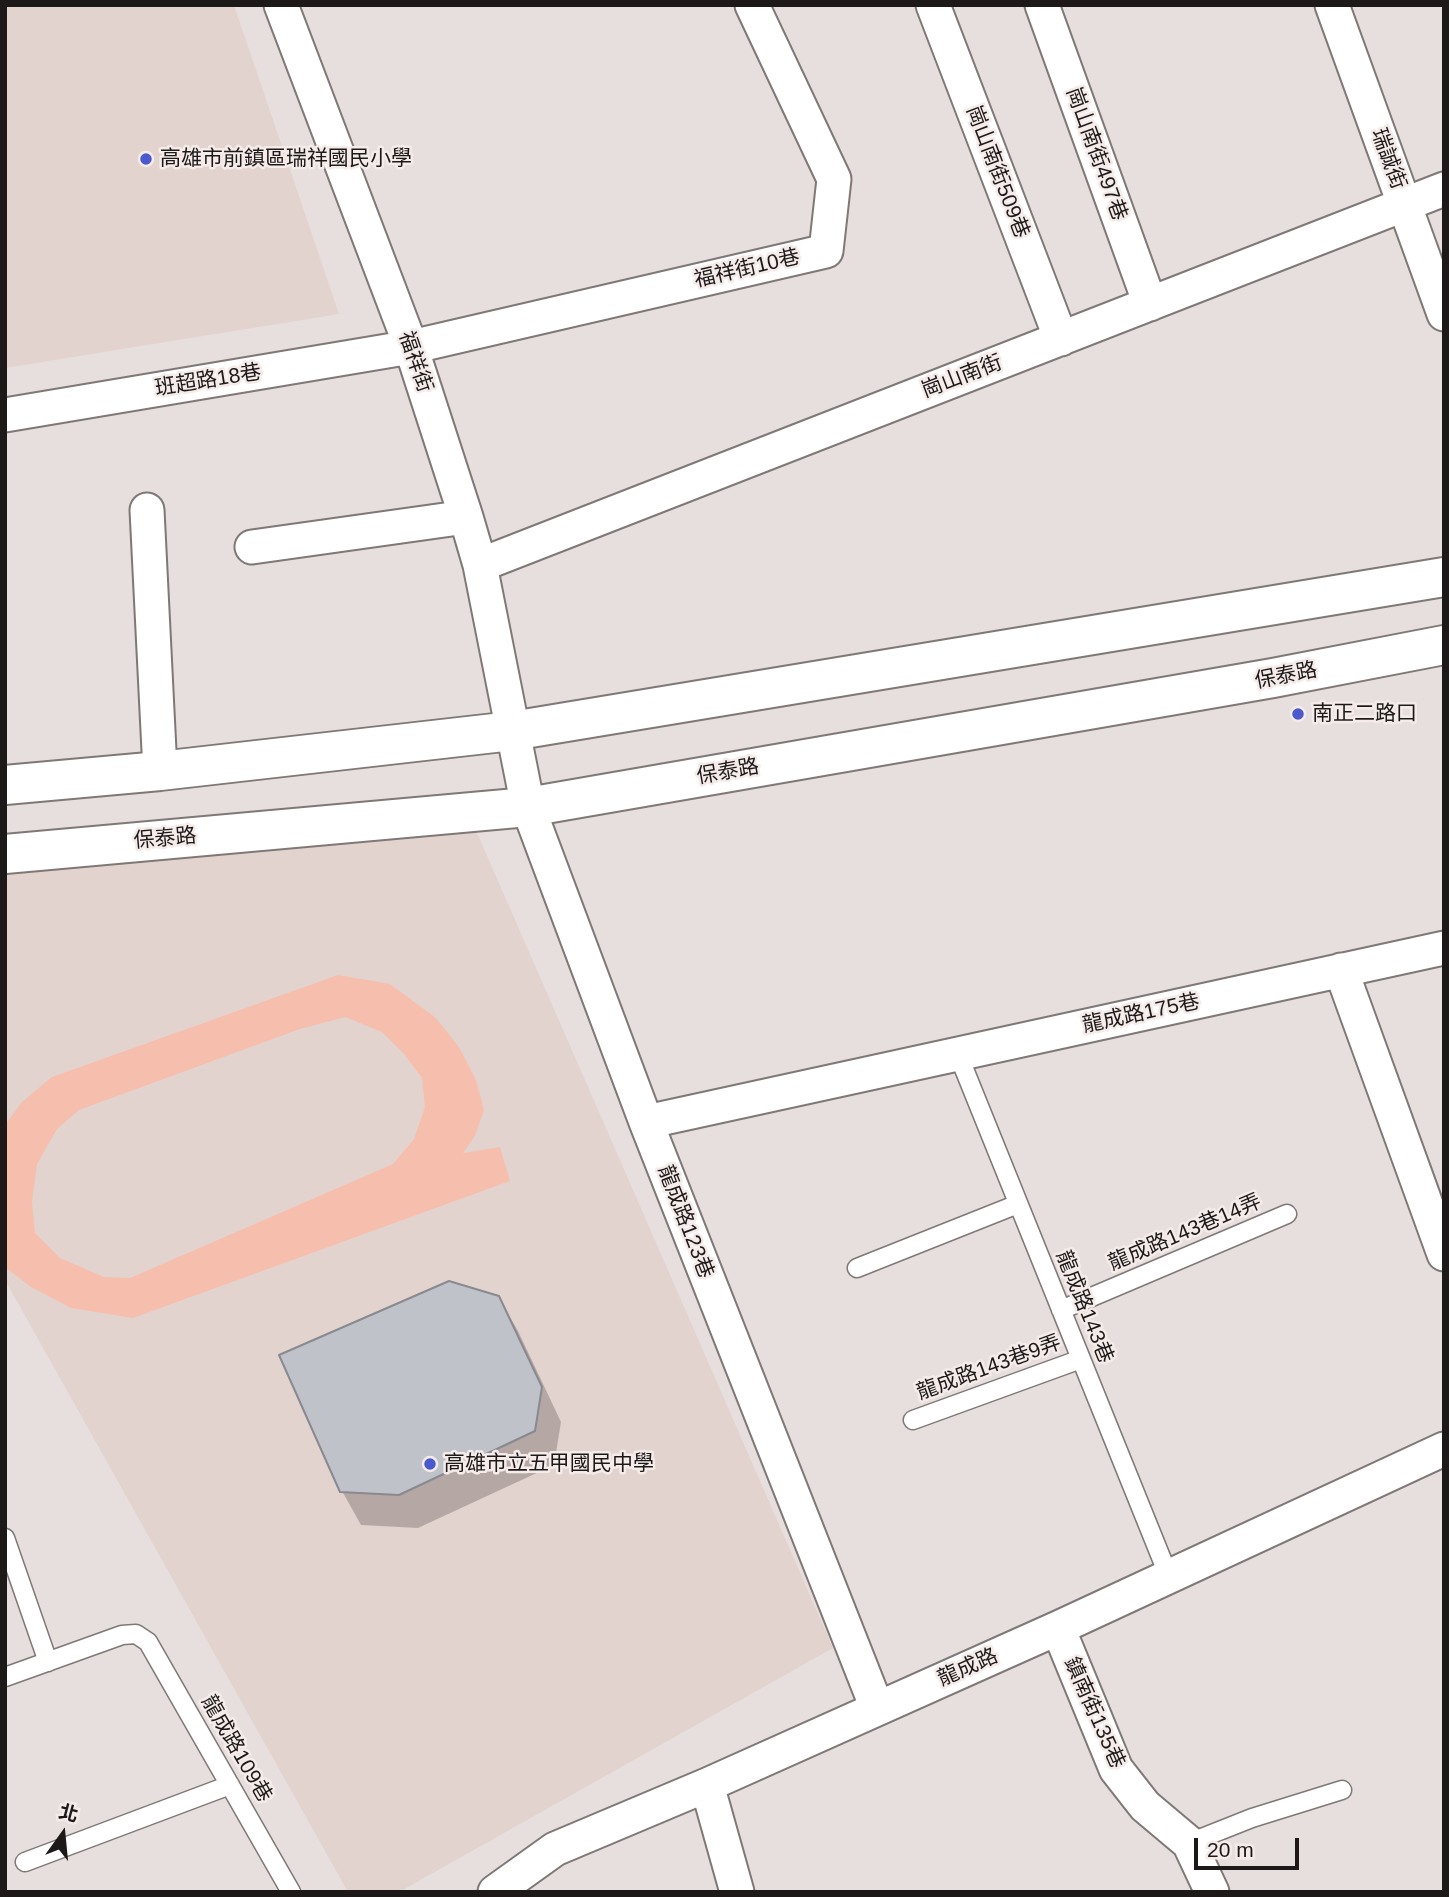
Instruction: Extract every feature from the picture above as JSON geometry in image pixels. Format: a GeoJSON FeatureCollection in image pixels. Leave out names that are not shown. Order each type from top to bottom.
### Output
{"type":"FeatureCollection","features":[{"type":"Feature","properties":{"kind":"street","name":"福祥街"},"geometry":{"type":"LineString","coordinates":[[281,5],[411,347],[466,517],[480,565],[512,731]]}},
{"type":"Feature","properties":{"kind":"street","name":"福祥街10巷"},"geometry":{"type":"LineString","coordinates":[[411,347],[826,251],[834,179],[752,5]]}},
{"type":"Feature","properties":{"kind":"street","name":"崗山南街509巷"},"geometry":{"type":"LineString","coordinates":[[933,5],[1061,339]]}},
{"type":"Feature","properties":{"kind":"street","name":"崗山南街497巷"},"geometry":{"type":"LineString","coordinates":[[1042,5],[1150,304]]}},
{"type":"Feature","properties":{"kind":"street","name":"瑞誠街"},"geometry":{"type":"LineString","coordinates":[[1332,5],[1444,314]]}},
{"type":"Feature","properties":{"kind":"street","name":"崗山南街"},"geometry":{"type":"LineString","coordinates":[[480,565],[1444,189]]}},
{"type":"Feature","properties":{"kind":"street","name":"班超路18巷"},"geometry":{"type":"LineString","coordinates":[[5,415],[411,347]]}},
{"type":"Feature","properties":{"kind":"street"},"geometry":{"type":"LineString","coordinates":[[147,510],[160,771]]}},
{"type":"Feature","properties":{"kind":"street"},"geometry":{"type":"LineString","coordinates":[[252,547],[466,517]]}},
{"type":"Feature","properties":{"kind":"street"},"geometry":{"type":"LineString","coordinates":[[5,785],[160,771],[512,731],[1444,577]]}},
{"type":"Feature","properties":{"kind":"street","name":"保泰路"},"geometry":{"type":"LineString","coordinates":[[5,854],[528,807],[1273,678],[1444,645]]}},
{"type":"Feature","properties":{"kind":"street","name":"龍成路123巷"},"geometry":{"type":"LineString","coordinates":[[512,731],[528,807],[646,1122],[877,1708]]}},
{"type":"Feature","properties":{"kind":"street","name":"龍成路175巷"},"geometry":{"type":"LineString","coordinates":[[646,1122],[1444,948]]}},
{"type":"Feature","properties":{"kind":"street"},"geometry":{"type":"LineString","coordinates":[[1341,970],[1444,1254]]}},
{"type":"Feature","properties":{"kind":"street","name":"龍成路"},"geometry":{"type":"LineString","coordinates":[[495,1892],[555,1849],[707,1785],[1058,1628],[1444,1449]]}},
{"type":"Feature","properties":{"kind":"street","name":"鎮南街135巷"},"geometry":{"type":"LineString","coordinates":[[1058,1628],[1116,1769],[1145,1806],[1189,1843],[1212,1892]]}},
{"type":"Feature","properties":{"kind":"street"},"geometry":{"type":"LineString","coordinates":[[707,1785],[737,1892]]}},
{"type":"Feature","properties":{"kind":"lane","name":"龍成路143巷"},"geometry":{"type":"LineString","coordinates":[[958,1054],[1169,1577]]}},
{"type":"Feature","properties":{"kind":"lane"},"geometry":{"type":"LineString","coordinates":[[857,1268],[1018,1204]]}},
{"type":"Feature","properties":{"kind":"lane","name":"龍成路143巷14弄"},"geometry":{"type":"LineString","coordinates":[[1061,1310],[1287,1214]]}},
{"type":"Feature","properties":{"kind":"lane","name":"龍成路143巷9弄"},"geometry":{"type":"LineString","coordinates":[[913,1420],[1081,1359]]}},
{"type":"Feature","properties":{"kind":"lane"},"geometry":{"type":"LineString","coordinates":[[5,1538],[48,1662],[5,1677]]}},
{"type":"Feature","properties":{"kind":"lane","name":"龍成路109巷"},"geometry":{"type":"LineString","coordinates":[[48,1662],[122,1636],[136,1634],[148,1642],[291,1892]]}},
{"type":"Feature","properties":{"kind":"lane"},"geometry":{"type":"LineString","coordinates":[[26,1862],[230,1785]]}},
{"type":"Feature","properties":{"kind":"lane"},"geometry":{"type":"LineString","coordinates":[[1189,1843],[1252,1818],[1342,1790]]}},
{"type":"Feature","properties":{"kind":"shaded area","name":"高雄市前鎮區瑞祥國民小學"},"geometry":{"type":"Polygon","coordinates":[[[5,5],[234,5],[339,314],[5,368],[5,5]]]}},
{"type":"Feature","properties":{"kind":"shaded area","name":"高雄市立五甲國民中學"},"geometry":{"type":"Polygon","coordinates":[[[471,819],[833,1648],[399,1892],[348,1892],[5,1280],[5,863],[471,819]]]}},
{"type":"Feature","properties":{"kind":"shaded area"},"geometry":{"type":"Polygon","coordinates":[[[338,975],[390,984],[436,1018],[459,1047],[476,1080],[484,1110],[475,1136],[463,1153],[500,1147],[510,1181],[133,1318],[71,1308],[31,1287],[5,1267],[5,1125],[22,1102],[52,1077],[338,975]],[[345,1017],[300,1029],[79,1110],[57,1129],[37,1164],[32,1202],[35,1233],[60,1258],[104,1277],[130,1278],[393,1164],[414,1139],[425,1107],[422,1078],[404,1054],[382,1032],[345,1017]]]}},
{"type":"Feature","properties":{"kind":"building"},"geometry":{"type":"Polygon","coordinates":[[[449,1281],[499,1296],[542,1387],[535,1431],[399,1495],[340,1492],[279,1355],[449,1281]]]}},
{"type":"Feature","properties":{"kind":"place","name":"高雄市前鎮區瑞祥國民小學"},"geometry":{"type":"Point","coordinates":[146,159]}},
{"type":"Feature","properties":{"kind":"place","name":"南正二路口"},"geometry":{"type":"Point","coordinates":[1298,714]}},
{"type":"Feature","properties":{"kind":"place","name":"高雄市立五甲國民中學"},"geometry":{"type":"Point","coordinates":[430,1464]}}]}
